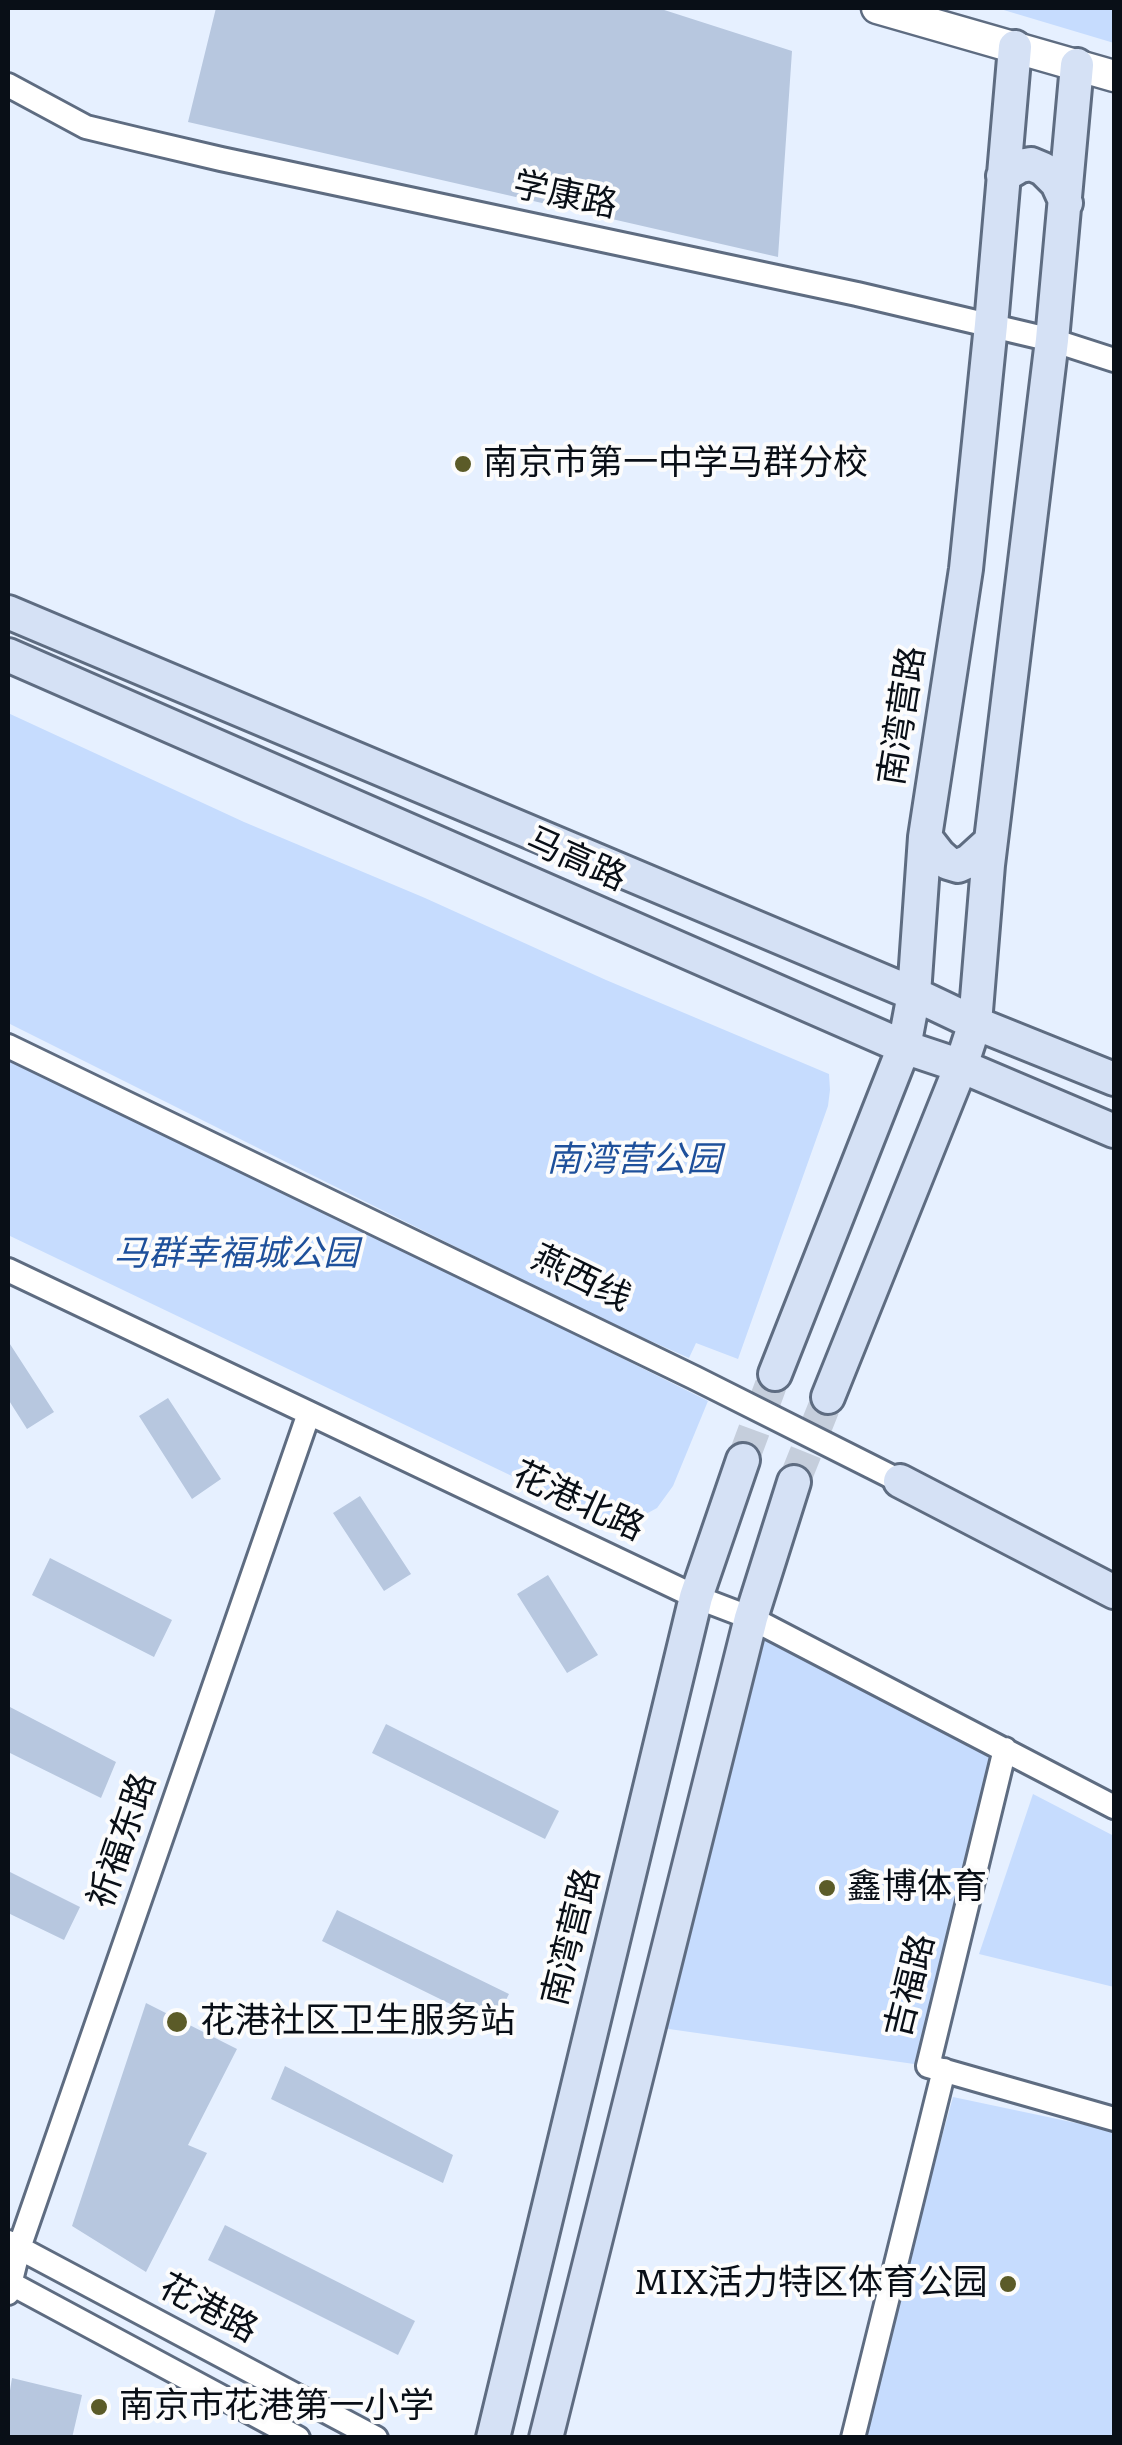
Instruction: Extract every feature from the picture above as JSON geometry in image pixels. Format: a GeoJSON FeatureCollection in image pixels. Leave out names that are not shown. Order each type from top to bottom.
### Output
{"type":"FeatureCollection","features":[{"type":"Feature","properties":{"kind":"main road","name":"南湾营路"},"geometry":{"type":"LineString","coordinates":[[776,1374],[904,1047],[914,994],[925,836],[966,569],[1015,47]]}},
{"type":"Feature","properties":{"kind":"main road"},"geometry":{"type":"LineString","coordinates":[[828,1397],[975,1024],[991,841],[1052,340],[1076,65]]}},
{"type":"Feature","properties":{"kind":"main road"},"geometry":{"type":"LineString","coordinates":[[1003,176],[1031,164],[1043,169],[1057,183],[1066,203]]}},
{"type":"Feature","properties":{"kind":"main road","name":"马高路"},"geometry":{"type":"LineString","coordinates":[[8,612],[1114,1080]]}},
{"type":"Feature","properties":{"kind":"main road","name":"马高路"},"geometry":{"type":"LineString","coordinates":[[8,655],[904,1047],[960,1066],[1114,1131]]}},
{"type":"Feature","properties":{"kind":"main road"},"geometry":{"type":"LineString","coordinates":[[925,836],[938,854],[958,866],[991,841]]}},
{"type":"Feature","properties":{"kind":"main road","name":"南湾营路"},"geometry":{"type":"LineString","coordinates":[[493,2438],[696,1597],[743,1460]]}},
{"type":"Feature","properties":{"kind":"main road","name":"燕西线"},"geometry":{"type":"LineString","coordinates":[[900,1481],[1114,1592]]}},
{"type":"Feature","properties":{"kind":"main road"},"geometry":{"type":"LineString","coordinates":[[546,2438],[752,1618],[794,1482]]}},
{"type":"Feature","properties":{"kind":"street"},"geometry":{"type":"LineString","coordinates":[[877,8],[1114,76]]}},
{"type":"Feature","properties":{"kind":"street","name":"学康路"},"geometry":{"type":"LineString","coordinates":[[8,85],[86,127],[991,325],[1114,360]]}},
{"type":"Feature","properties":{"kind":"street","name":"燕西线"},"geometry":{"type":"LineString","coordinates":[[8,1046],[900,1481]]}},
{"type":"Feature","properties":{"kind":"street","name":"花港北路"},"geometry":{"type":"LineString","coordinates":[[8,1270],[696,1597],[752,1618],[1114,1807]]}},
{"type":"Feature","properties":{"kind":"street","name":"祈福东路"},"geometry":{"type":"LineString","coordinates":[[8,2286],[13,2245],[309,1413]]}},
{"type":"Feature","properties":{"kind":"street","name":"吉福路"},"geometry":{"type":"LineString","coordinates":[[853,2438],[1006,1749]]}},
{"type":"Feature","properties":{"kind":"street"},"geometry":{"type":"LineString","coordinates":[[936,2068],[1114,2119]]}},
{"type":"Feature","properties":{"kind":"street","name":"花港路"},"geometry":{"type":"LineString","coordinates":[[13,2245],[376,2438]]}},
{"type":"Feature","properties":{"kind":"street","name":"花港路"},"geometry":{"type":"LineString","coordinates":[[8,2286],[298,2438]]}},
{"type":"Feature","properties":{"kind":"green space"},"geometry":{"type":"Polygon","coordinates":[[[997,8],[1114,8],[1114,43],[997,8]]]}},
{"type":"Feature","properties":{"kind":"green space","name":"南湾营公园"},"geometry":{"type":"Polygon","coordinates":[[[8,713],[244,822],[829,1074],[828,1106],[738,1359],[696,1343],[689,1358],[594,1316],[8,1023],[8,713]]]}},
{"type":"Feature","properties":{"kind":"green space","name":"马群幸福城公园"},"geometry":{"type":"Polygon","coordinates":[[[8,1058],[708,1401],[673,1486],[657,1508],[635,1520],[606,1521],[8,1235],[8,1058]]]}},
{"type":"Feature","properties":{"kind":"green space","name":"鑫博体育"},"geometry":{"type":"Polygon","coordinates":[[[751,1618],[1005,1749],[928,2066],[648,2026],[751,1618]]]}},
{"type":"Feature","properties":{"kind":"green space"},"geometry":{"type":"Polygon","coordinates":[[[1033,1794],[1114,1836],[1114,1987],[979,1954],[1033,1794]]]}},
{"type":"Feature","properties":{"kind":"green space","name":"MIX活力特区体育公园"},"geometry":{"type":"Polygon","coordinates":[[[953,2097],[1114,2131],[1114,2437],[858,2438],[953,2097]]]}},
{"type":"Feature","properties":{"kind":"building"},"geometry":{"type":"Polygon","coordinates":[[[216,8],[658,8],[792,51],[778,257],[188,122],[216,8]]]}},
{"type":"Feature","properties":{"kind":"building"},"geometry":{"type":"Polygon","coordinates":[[[8,1341],[54,1412],[27,1429],[8,1399],[8,1341]]]}},
{"type":"Feature","properties":{"kind":"building"},"geometry":{"type":"Polygon","coordinates":[[[168,1398],[221,1479],[192,1499],[139,1416],[168,1398]]]}},
{"type":"Feature","properties":{"kind":"building"},"geometry":{"type":"Polygon","coordinates":[[[360,1496],[411,1574],[384,1591],[333,1513],[360,1496]]]}},
{"type":"Feature","properties":{"kind":"building"},"geometry":{"type":"Polygon","coordinates":[[[50,1558],[172,1620],[154,1657],[32,1595],[50,1558]]]}},
{"type":"Feature","properties":{"kind":"building"},"geometry":{"type":"Polygon","coordinates":[[[548,1575],[598,1655],[567,1673],[517,1594],[548,1575]]]}},
{"type":"Feature","properties":{"kind":"building"},"geometry":{"type":"Polygon","coordinates":[[[8,1706],[116,1762],[101,1798],[8,1752],[8,1706]]]}},
{"type":"Feature","properties":{"kind":"building"},"geometry":{"type":"Polygon","coordinates":[[[386,1724],[559,1811],[545,1839],[372,1753],[386,1724]]]}},
{"type":"Feature","properties":{"kind":"building"},"geometry":{"type":"Polygon","coordinates":[[[8,1871],[80,1907],[64,1940],[8,1913],[8,1871]]]}},
{"type":"Feature","properties":{"kind":"building"},"geometry":{"type":"Polygon","coordinates":[[[337,1910],[509,1994],[493,2025],[322,1941],[337,1910]]]}},
{"type":"Feature","properties":{"kind":"building"},"geometry":{"type":"Polygon","coordinates":[[[146,2003],[237,2049],[188,2145],[207,2153],[146,2272],[72,2226],[146,2003]]]}},
{"type":"Feature","properties":{"kind":"building"},"geometry":{"type":"Polygon","coordinates":[[[285,2066],[453,2155],[443,2183],[271,2099],[285,2066]]]}},
{"type":"Feature","properties":{"kind":"building"},"geometry":{"type":"Polygon","coordinates":[[[225,2225],[415,2321],[398,2355],[208,2260],[225,2225]]]}},
{"type":"Feature","properties":{"kind":"building"},"geometry":{"type":"Polygon","coordinates":[[[12,2378],[82,2395],[72,2438],[8,2438],[12,2378]]]}},
{"type":"Feature","properties":{"kind":"tunnel"},"geometry":{"type":"LineString","coordinates":[[743,1460],[775,1374]]}},
{"type":"Feature","properties":{"kind":"tunnel"},"geometry":{"type":"LineString","coordinates":[[794,1482],[828,1397]]}},
{"type":"Feature","properties":{"kind":"place","name":"南京市第一中学马群分校"},"geometry":{"type":"Point","coordinates":[463,464]}},
{"type":"Feature","properties":{"kind":"place","name":"鑫博体育"},"geometry":{"type":"Point","coordinates":[827,1888]}},
{"type":"Feature","properties":{"kind":"place","name":"花港社区卫生服务站"},"geometry":{"type":"Point","coordinates":[177,2022]}},
{"type":"Feature","properties":{"kind":"place","name":"MIX活力特区体育公园"},"geometry":{"type":"Point","coordinates":[1008,2284]}},
{"type":"Feature","properties":{"kind":"place","name":"南京市花港第一小学"},"geometry":{"type":"Point","coordinates":[99,2407]}}]}
